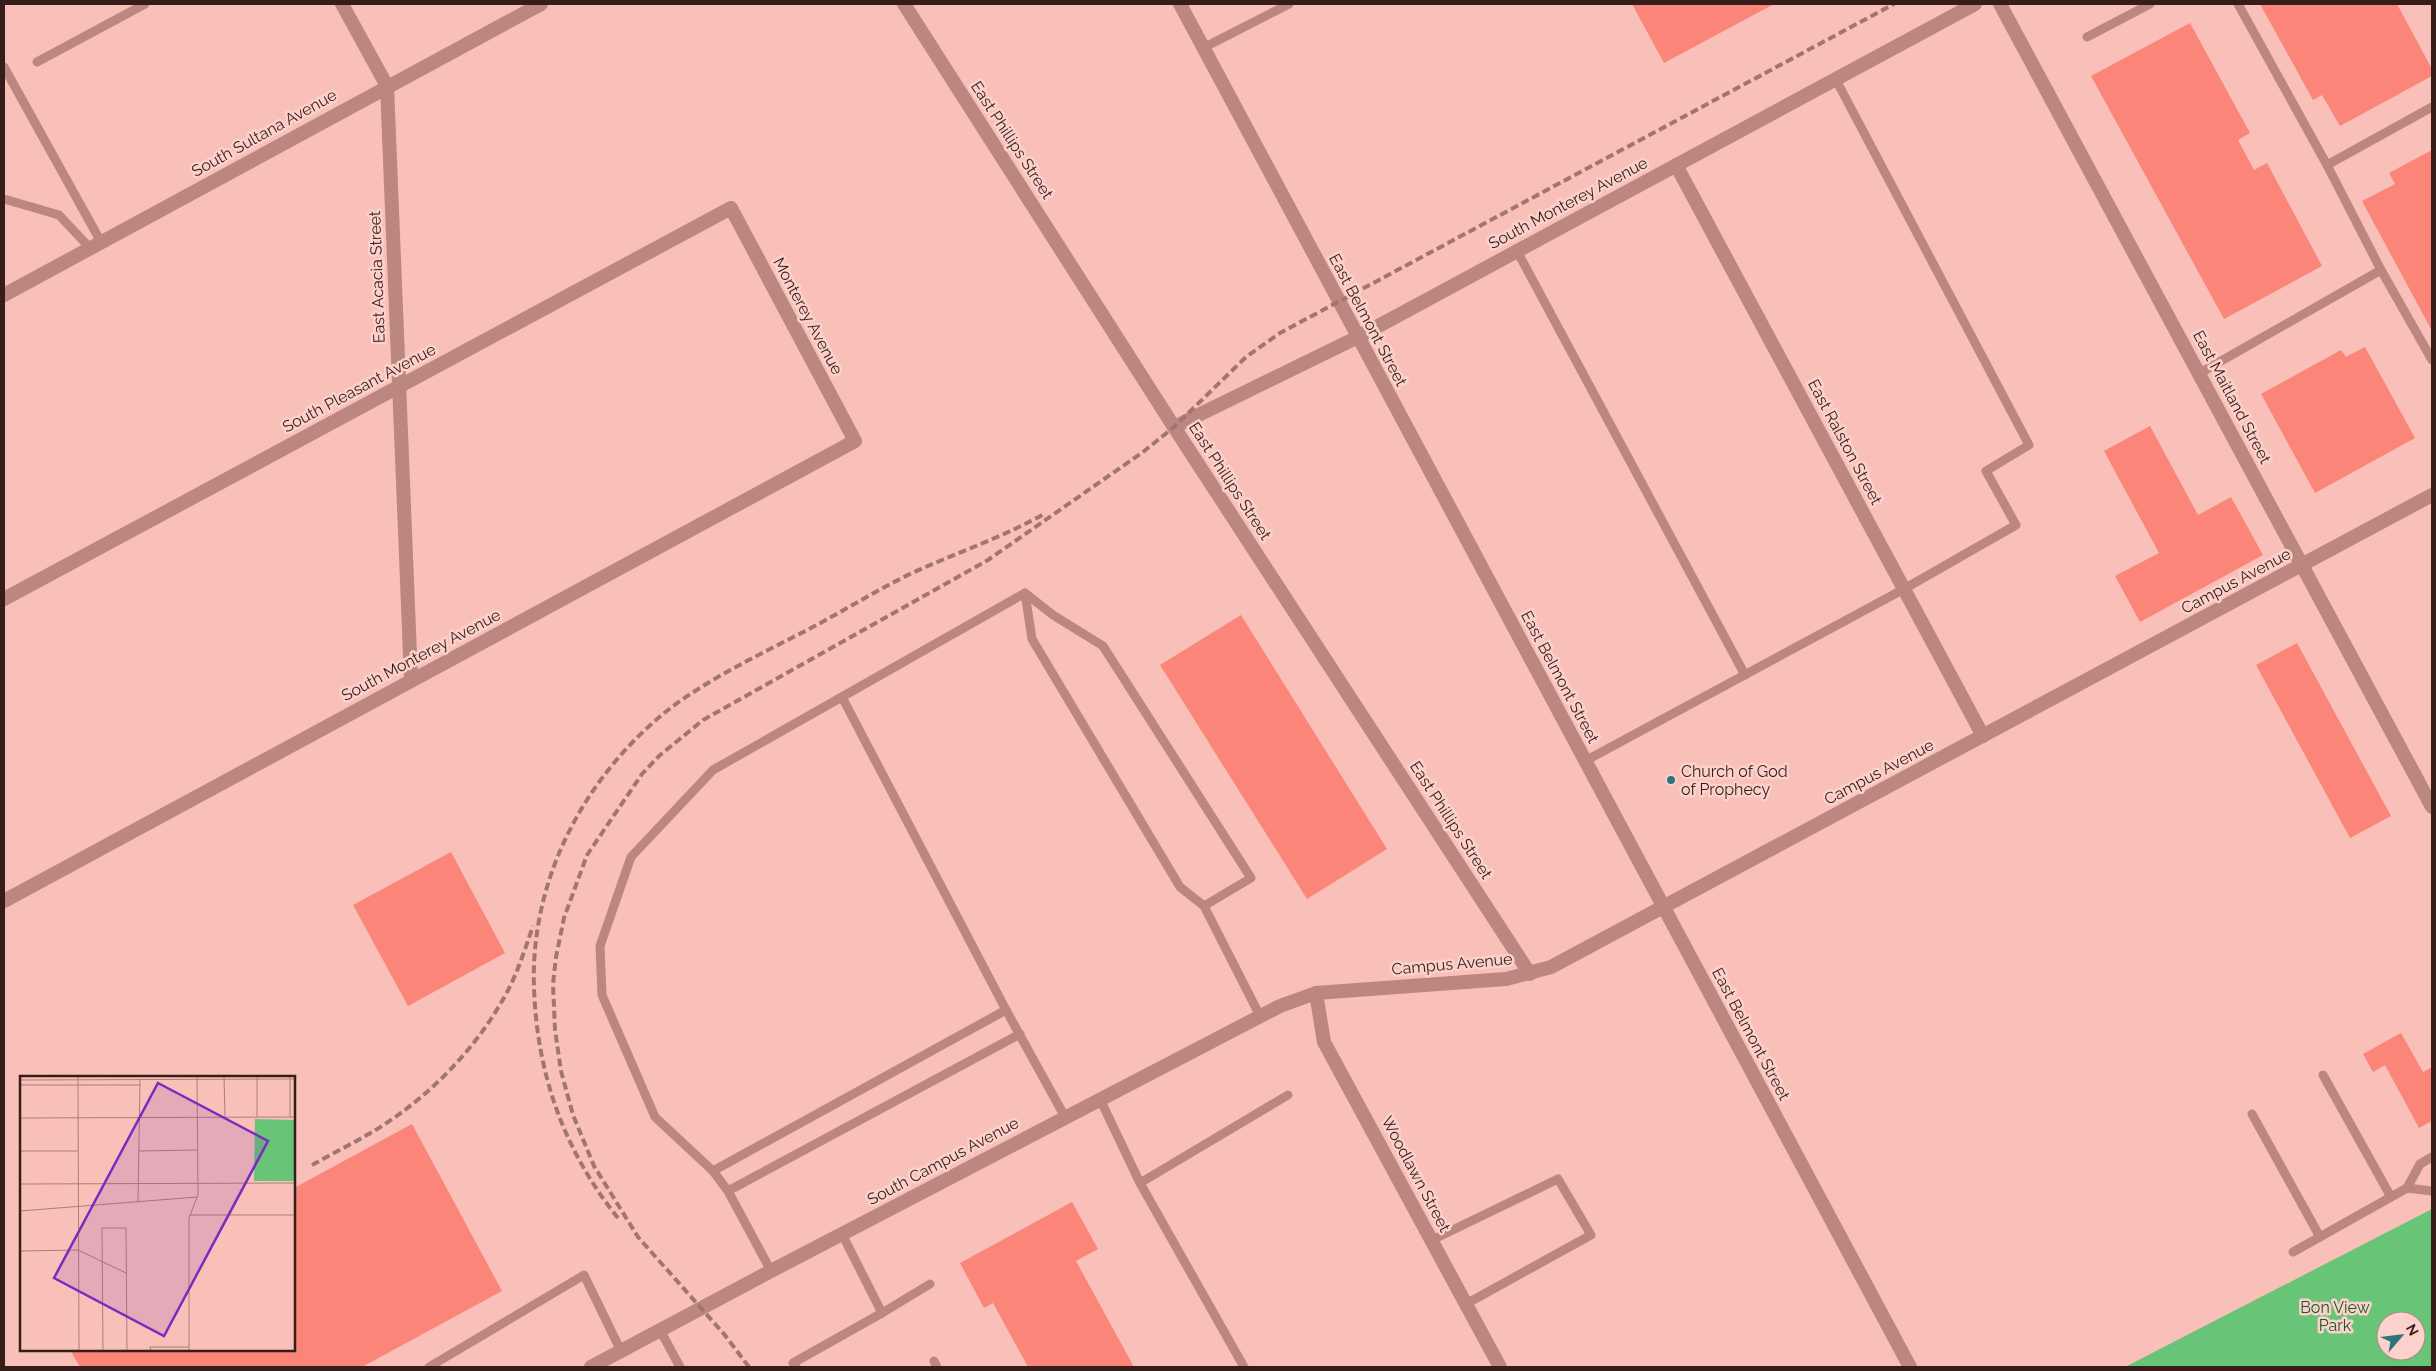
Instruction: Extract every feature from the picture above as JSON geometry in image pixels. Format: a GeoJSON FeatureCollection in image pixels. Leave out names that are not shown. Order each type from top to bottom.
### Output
{"type":"FeatureCollection","features":[{"type":"Feature","properties":{"kind":"street","name":"East Acacia Street"},"geometry":{"type":"LineString","coordinates":[[342,4],[387,86],[398,386],[412,680]]}},
{"type":"Feature","properties":{"kind":"street","name":"South Sultana Avenue"},"geometry":{"type":"LineString","coordinates":[[4,295],[541,4]]}},
{"type":"Feature","properties":{"kind":"street","name":"East Phillips Street"},"geometry":{"type":"LineString","coordinates":[[904,4],[1174,426],[1530,974]]}},
{"type":"Feature","properties":{"kind":"street","name":"East Belmont Street"},"geometry":{"type":"LineString","coordinates":[[1180,4],[1910,1367]]}},
{"type":"Feature","properties":{"kind":"street","name":"South Monterey Avenue"},"geometry":{"type":"LineString","coordinates":[[1174,426],[1358,337],[1975,4]]}},
{"type":"Feature","properties":{"kind":"street","name":"East Maitland Street"},"geometry":{"type":"LineString","coordinates":[[2000,4],[2432,807]]}},
{"type":"Feature","properties":{"kind":"street","name":"East Ralston Street"},"geometry":{"type":"LineString","coordinates":[[1676,165],[1983,736]]}},
{"type":"Feature","properties":{"kind":"street","name":"South Pleasant Avenue"},"geometry":{"type":"LineString","coordinates":[[4,599],[731,208]]}},
{"type":"Feature","properties":{"kind":"street","name":"Monterey Avenue"},"geometry":{"type":"LineString","coordinates":[[731,208],[854,441]]}},
{"type":"Feature","properties":{"kind":"street","name":"South Monterey Avenue"},"geometry":{"type":"LineString","coordinates":[[4,901],[854,441]]}},
{"type":"Feature","properties":{"kind":"street","name":"Campus Avenue"},"geometry":{"type":"LineString","coordinates":[[1316,993],[1506,979],[1551,967],[2432,495]]}},
{"type":"Feature","properties":{"kind":"street","name":"South Campus Avenue"},"geometry":{"type":"LineString","coordinates":[[591,1367],[1260,1016],[1316,993]]}},
{"type":"Feature","properties":{"kind":"street","name":"Woodlawn Street"},"geometry":{"type":"LineString","coordinates":[[1316,993],[1324,1042],[1500,1367]]}},
{"type":"Feature","properties":{"kind":"lane"},"geometry":{"type":"LineString","coordinates":[[37,62],[145,4]]}},
{"type":"Feature","properties":{"kind":"lane"},"geometry":{"type":"LineString","coordinates":[[1203,48],[1289,4]]}},
{"type":"Feature","properties":{"kind":"lane"},"geometry":{"type":"LineString","coordinates":[[2088,37],[2150,4]]}},
{"type":"Feature","properties":{"kind":"lane"},"geometry":{"type":"LineString","coordinates":[[2238,4],[2327,165],[2381,270],[2432,360]]}},
{"type":"Feature","properties":{"kind":"lane"},"geometry":{"type":"LineString","coordinates":[[4,67],[95,245]]}},
{"type":"Feature","properties":{"kind":"lane"},"geometry":{"type":"LineString","coordinates":[[1585,761],[1904,589],[2016,525],[1986,471],[2029,445],[1835,78]]}},
{"type":"Feature","properties":{"kind":"lane"},"geometry":{"type":"LineString","coordinates":[[2327,165],[2432,107]]}},
{"type":"Feature","properties":{"kind":"lane"},"geometry":{"type":"LineString","coordinates":[[4,199],[60,215],[95,245]]}},
{"type":"Feature","properties":{"kind":"lane"},"geometry":{"type":"LineString","coordinates":[[1516,251],[1745,675]]}},
{"type":"Feature","properties":{"kind":"lane"},"geometry":{"type":"LineString","coordinates":[[2200,373],[2381,270]]}},
{"type":"Feature","properties":{"kind":"lane"},"geometry":{"type":"LineString","coordinates":[[771,1271],[728,1191],[713,1171],[654,1117],[602,995],[600,946],[631,857],[713,770],[1025,593]]}},
{"type":"Feature","properties":{"kind":"lane"},"geometry":{"type":"LineString","coordinates":[[1025,593],[1053,615],[1103,646],[1251,878],[1204,906]]}},
{"type":"Feature","properties":{"kind":"lane"},"geometry":{"type":"LineString","coordinates":[[1025,593],[1032,639],[1180,887],[1204,906],[1260,1016]]}},
{"type":"Feature","properties":{"kind":"lane"},"geometry":{"type":"LineString","coordinates":[[842,697],[1006,1010],[1065,1117]]}},
{"type":"Feature","properties":{"kind":"lane"},"geometry":{"type":"LineString","coordinates":[[713,1171],[1006,1010]]}},
{"type":"Feature","properties":{"kind":"lane"},"geometry":{"type":"LineString","coordinates":[[728,1191],[1020,1034]]}},
{"type":"Feature","properties":{"kind":"lane"},"geometry":{"type":"LineString","coordinates":[[2323,1075],[2391,1197]]}},
{"type":"Feature","properties":{"kind":"lane"},"geometry":{"type":"LineString","coordinates":[[1140,1183],[1288,1095]]}},
{"type":"Feature","properties":{"kind":"lane"},"geometry":{"type":"LineString","coordinates":[[1100,1099],[1140,1183],[1244,1367]]}},
{"type":"Feature","properties":{"kind":"lane"},"geometry":{"type":"LineString","coordinates":[[2252,1114],[2320,1237]]}},
{"type":"Feature","properties":{"kind":"lane"},"geometry":{"type":"LineString","coordinates":[[2293,1252],[2407,1188],[2420,1164],[2432,1157]]}},
{"type":"Feature","properties":{"kind":"lane"},"geometry":{"type":"LineString","coordinates":[[1432,1240],[1558,1179],[1591,1235],[1466,1304]]}},
{"type":"Feature","properties":{"kind":"lane"},"geometry":{"type":"LineString","coordinates":[[2407,1188],[2432,1191]]}},
{"type":"Feature","properties":{"kind":"lane"},"geometry":{"type":"LineString","coordinates":[[842,1234],[882,1313]]}},
{"type":"Feature","properties":{"kind":"lane"},"geometry":{"type":"LineString","coordinates":[[429,1367],[584,1275],[622,1351]]}},
{"type":"Feature","properties":{"kind":"lane"},"geometry":{"type":"LineString","coordinates":[[796,1367],[794,1363],[930,1284]]}},
{"type":"Feature","properties":{"kind":"lane"},"geometry":{"type":"LineString","coordinates":[[660,1330],[680,1367]]}},
{"type":"Feature","properties":{"kind":"green space","name":"Bon View Park"},"geometry":{"type":"Polygon","coordinates":[[[2432,1209],[2432,1367],[2125,1367],[2432,1209]]]}},
{"type":"Feature","properties":{"kind":"building"},"geometry":{"type":"Polygon","coordinates":[[[1632,4],[1774,4],[1664,63],[1632,4]]]}},
{"type":"Feature","properties":{"kind":"building"},"geometry":{"type":"Polygon","coordinates":[[[2260,4],[2397,4],[2432,69],[2432,76],[2340,126],[2322,95],[2313,100],[2260,4]]]}},
{"type":"Feature","properties":{"kind":"building"},"geometry":{"type":"Polygon","coordinates":[[[2190,23],[2250,133],[2238,140],[2254,170],[2267,163],[2322,266],[2224,319],[2091,76],[2190,23]]]}},
{"type":"Feature","properties":{"kind":"building"},"geometry":{"type":"Polygon","coordinates":[[[2432,150],[2432,331],[2362,201],[2395,184],[2389,173],[2432,150]]]}},
{"type":"Feature","properties":{"kind":"building"},"geometry":{"type":"Polygon","coordinates":[[[2365,347],[2415,438],[2315,493],[2261,394],[2341,350],[2346,357],[2365,347]]]}},
{"type":"Feature","properties":{"kind":"building"},"geometry":{"type":"Polygon","coordinates":[[[2150,426],[2198,515],[2231,497],[2263,555],[2140,622],[2115,576],[2159,553],[2104,451],[2150,426]]]}},
{"type":"Feature","properties":{"kind":"building"},"geometry":{"type":"Polygon","coordinates":[[[1241,615],[1387,849],[1307,899],[1160,665],[1241,615]]]}},
{"type":"Feature","properties":{"kind":"building"},"geometry":{"type":"Polygon","coordinates":[[[2297,643],[2391,816],[2350,838],[2256,665],[2297,643]]]}},
{"type":"Feature","properties":{"kind":"building"},"geometry":{"type":"Polygon","coordinates":[[[451,852],[505,953],[408,1006],[353,905],[451,852]]]}},
{"type":"Feature","properties":{"kind":"building"},"geometry":{"type":"Polygon","coordinates":[[[2401,1033],[2423,1072],[2432,1067],[2432,1121],[2419,1128],[2385,1065],[2373,1072],[2363,1054],[2401,1033]]]}},
{"type":"Feature","properties":{"kind":"building"},"geometry":{"type":"Polygon","coordinates":[[[412,1124],[502,1291],[362,1367],[80,1367],[71,1351],[295,1351],[295,1187],[412,1124]]]}},
{"type":"Feature","properties":{"kind":"building"},"geometry":{"type":"Polygon","coordinates":[[[1072,1202],[1098,1249],[1076,1261],[1134,1367],[1028,1367],[993,1303],[984,1308],[960,1263],[1072,1202]]]}},
{"type":"Feature","properties":{"kind":"railway"},"geometry":{"type":"LineString","coordinates":[[749,1367],[724,1334],[638,1237],[594,1166],[573,1115],[561,1071],[555,1030],[553,984],[564,918],[587,855],[642,774],[659,756],[703,720],[988,560],[1143,452],[1174,427],[1246,357],[1280,333],[1894,4]]}},
{"type":"Feature","properties":{"kind":"railway"},"geometry":{"type":"LineString","coordinates":[[618,1218],[599,1192],[568,1138],[548,1081],[536,1020],[534,988],[535,948],[541,908],[552,870],[568,834],[588,799],[611,767],[638,737],[668,710],[702,687],[912,573],[1011,531],[1044,514]]}},
{"type":"Feature","properties":{"kind":"railway"},"geometry":{"type":"LineString","coordinates":[[312,1165],[374,1131],[401,1113],[452,1068],[482,1032],[506,994],[518,969],[533,926]]}},
{"type":"Feature","properties":{"kind":"place","name":"Church of God of Prophecy"},"geometry":{"type":"Point","coordinates":[1671,780]}}]}
